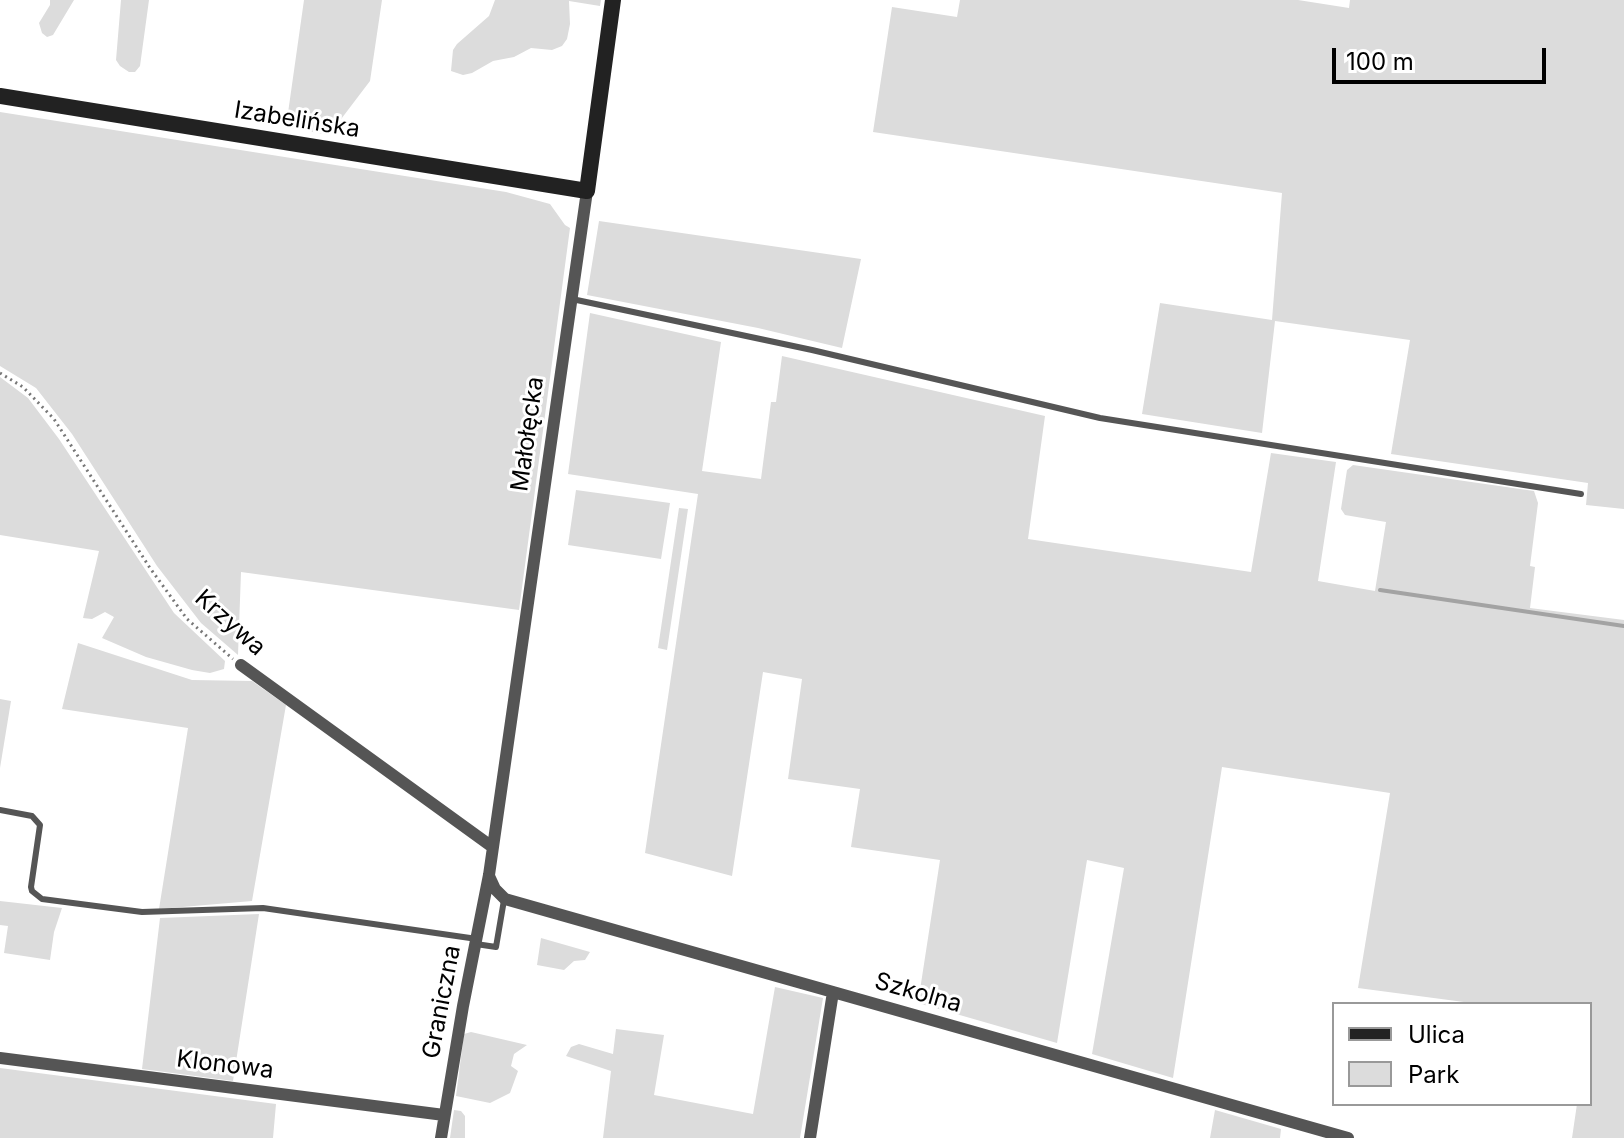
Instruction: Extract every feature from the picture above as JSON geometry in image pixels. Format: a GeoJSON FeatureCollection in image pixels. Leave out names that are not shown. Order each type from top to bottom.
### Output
{"type":"FeatureCollection","features":[{"type":"Feature","properties":{"kind":"street","name":"Małołęcka"},"geometry":{"type":"LineString","coordinates":[[489,875],[613,0]]}},
{"type":"Feature","properties":{"kind":"street","name":"Izabelińska"},"geometry":{"type":"LineString","coordinates":[[0,96],[587,191]]}},
{"type":"Feature","properties":{"kind":"street","name":"Krzywa"},"geometry":{"type":"LineString","coordinates":[[241,665],[491,846]]}},
{"type":"Feature","properties":{"kind":"street","name":"Graniczna"},"geometry":{"type":"LineString","coordinates":[[441,1138],[489,875]]}},
{"type":"Feature","properties":{"kind":"street"},"geometry":{"type":"LineString","coordinates":[[489,875],[495,889],[505,899]]}},
{"type":"Feature","properties":{"kind":"street","name":"Szkolna"},"geometry":{"type":"LineString","coordinates":[[505,899],[1348,1138]]}},
{"type":"Feature","properties":{"kind":"street"},"geometry":{"type":"LineString","coordinates":[[810,1138],[833,992]]}},
{"type":"Feature","properties":{"kind":"street","name":"Klonowa"},"geometry":{"type":"LineString","coordinates":[[0,1058],[444,1115]]}},
{"type":"Feature","properties":{"kind":"lane"},"geometry":{"type":"LineString","coordinates":[[572,299],[812,350],[1100,418],[1581,494]]}},
{"type":"Feature","properties":{"kind":"lane"},"geometry":{"type":"LineString","coordinates":[[0,810],[32,816],[40,825],[31,887],[42,899],[142,912],[263,908],[476,941],[496,947],[505,899]]}},
{"type":"Feature","properties":{"kind":"path","name":"Krzywa"},"geometry":{"type":"LineString","coordinates":[[0,373],[23,387],[54,419],[150,568],[187,619],[241,665]]}},
{"type":"Feature","properties":{"kind":"green space"},"geometry":{"type":"Polygon","coordinates":[[[50,0],[74,0],[53,35],[47,37],[39,23],[50,0]]]}},
{"type":"Feature","properties":{"kind":"green space"},"geometry":{"type":"Polygon","coordinates":[[[121,0],[149,0],[140,66],[135,72],[129,72],[116,60],[121,0]]]}},
{"type":"Feature","properties":{"kind":"green space"},"geometry":{"type":"Polygon","coordinates":[[[304,0],[382,0],[370,81],[329,135],[286,127],[304,0]]]}},
{"type":"Feature","properties":{"kind":"green space"},"geometry":{"type":"Polygon","coordinates":[[[495,0],[601,0],[600,6],[569,1],[570,24],[562,46],[552,50],[531,48],[514,57],[493,61],[472,73],[463,75],[451,71],[453,50],[489,16],[495,0]]]}},
{"type":"Feature","properties":{"kind":"green space"},"geometry":{"type":"Polygon","coordinates":[[[960,0],[1298,0],[1349,8],[1350,0],[1624,0],[1624,509],[1586,505],[1588,483],[1391,454],[1410,340],[1275,321],[1262,433],[1142,414],[1160,303],[1272,320],[1282,193],[873,132],[892,7],[957,17],[960,0]]]}},
{"type":"Feature","properties":{"kind":"green space"},"geometry":{"type":"Polygon","coordinates":[[[0,112],[506,192],[550,204],[570,228],[519,610],[241,572],[238,655],[201,623],[157,566],[72,434],[36,388],[0,366],[0,112]]]}},
{"type":"Feature","properties":{"kind":"green space"},"geometry":{"type":"Polygon","coordinates":[[[599,221],[861,259],[842,348],[758,328],[587,295],[599,221]]]}},
{"type":"Feature","properties":{"kind":"green space"},"geometry":{"type":"Polygon","coordinates":[[[590,313],[721,342],[702,471],[761,479],[771,402],[776,402],[782,356],[1045,416],[1028,539],[1251,572],[1271,453],[1336,462],[1318,581],[1375,591],[1386,522],[1345,515],[1341,509],[1347,470],[1353,465],[1534,491],[1538,503],[1530,566],[1535,567],[1530,608],[1624,620],[1624,1138],[1572,1138],[1577,1106],[1592,1106],[1592,1002],[1464,1002],[1358,988],[1390,793],[1222,767],[1173,1078],[1092,1054],[1124,868],[1087,860],[1057,1043],[918,1003],[940,860],[851,847],[860,789],[788,779],[802,679],[763,672],[732,876],[645,853],[698,494],[568,474],[590,313]]]}},
{"type":"Feature","properties":{"kind":"green space"},"geometry":{"type":"Polygon","coordinates":[[[0,377],[28,398],[59,439],[174,613],[225,661],[224,669],[210,673],[192,670],[146,657],[102,638],[114,617],[105,612],[92,619],[83,618],[99,551],[0,535],[0,377]]]}},
{"type":"Feature","properties":{"kind":"green space"},"geometry":{"type":"Polygon","coordinates":[[[576,490],[670,503],[661,559],[568,545],[576,490]]]}},
{"type":"Feature","properties":{"kind":"green space"},"geometry":{"type":"Polygon","coordinates":[[[679,508],[688,509],[667,650],[658,648],[679,508]]]}},
{"type":"Feature","properties":{"kind":"green space"},"geometry":{"type":"Polygon","coordinates":[[[78,643],[192,680],[252,681],[286,705],[252,901],[159,909],[188,728],[62,709],[78,643]]]}},
{"type":"Feature","properties":{"kind":"green space"},"geometry":{"type":"Polygon","coordinates":[[[0,699],[11,701],[0,768],[0,699]]]}},
{"type":"Feature","properties":{"kind":"green space"},"geometry":{"type":"Polygon","coordinates":[[[0,901],[62,908],[50,960],[4,953],[8,926],[0,925],[0,901]]]}},
{"type":"Feature","properties":{"kind":"green space"},"geometry":{"type":"Polygon","coordinates":[[[259,914],[233,1081],[142,1069],[160,918],[259,914]]]}},
{"type":"Feature","properties":{"kind":"green space"},"geometry":{"type":"Polygon","coordinates":[[[541,938],[590,952],[585,960],[574,961],[564,970],[537,965],[541,938]]]}},
{"type":"Feature","properties":{"kind":"green space"},"geometry":{"type":"Polygon","coordinates":[[[775,987],[823,998],[800,1138],[603,1138],[611,1071],[566,1056],[571,1047],[579,1044],[613,1054],[616,1029],[664,1035],[654,1095],[753,1114],[775,987]]]}},
{"type":"Feature","properties":{"kind":"green space"},"geometry":{"type":"Polygon","coordinates":[[[471,1032],[527,1045],[514,1054],[511,1066],[518,1071],[510,1093],[490,1103],[456,1096],[464,1034],[471,1032]]]}},
{"type":"Feature","properties":{"kind":"green space"},"geometry":{"type":"Polygon","coordinates":[[[0,1068],[276,1104],[273,1138],[0,1138],[0,1068]]]}},
{"type":"Feature","properties":{"kind":"green space"},"geometry":{"type":"Polygon","coordinates":[[[454,1110],[461,1111],[465,1116],[465,1138],[450,1138],[454,1110]]]}},
{"type":"Feature","properties":{"kind":"green space"},"geometry":{"type":"Polygon","coordinates":[[[1215,1110],[1281,1129],[1280,1138],[1210,1138],[1215,1110]]]}},
{"type":"Feature","properties":{"kind":"waterway"},"geometry":{"type":"LineString","coordinates":[[1380,590],[1624,626]]}}]}
